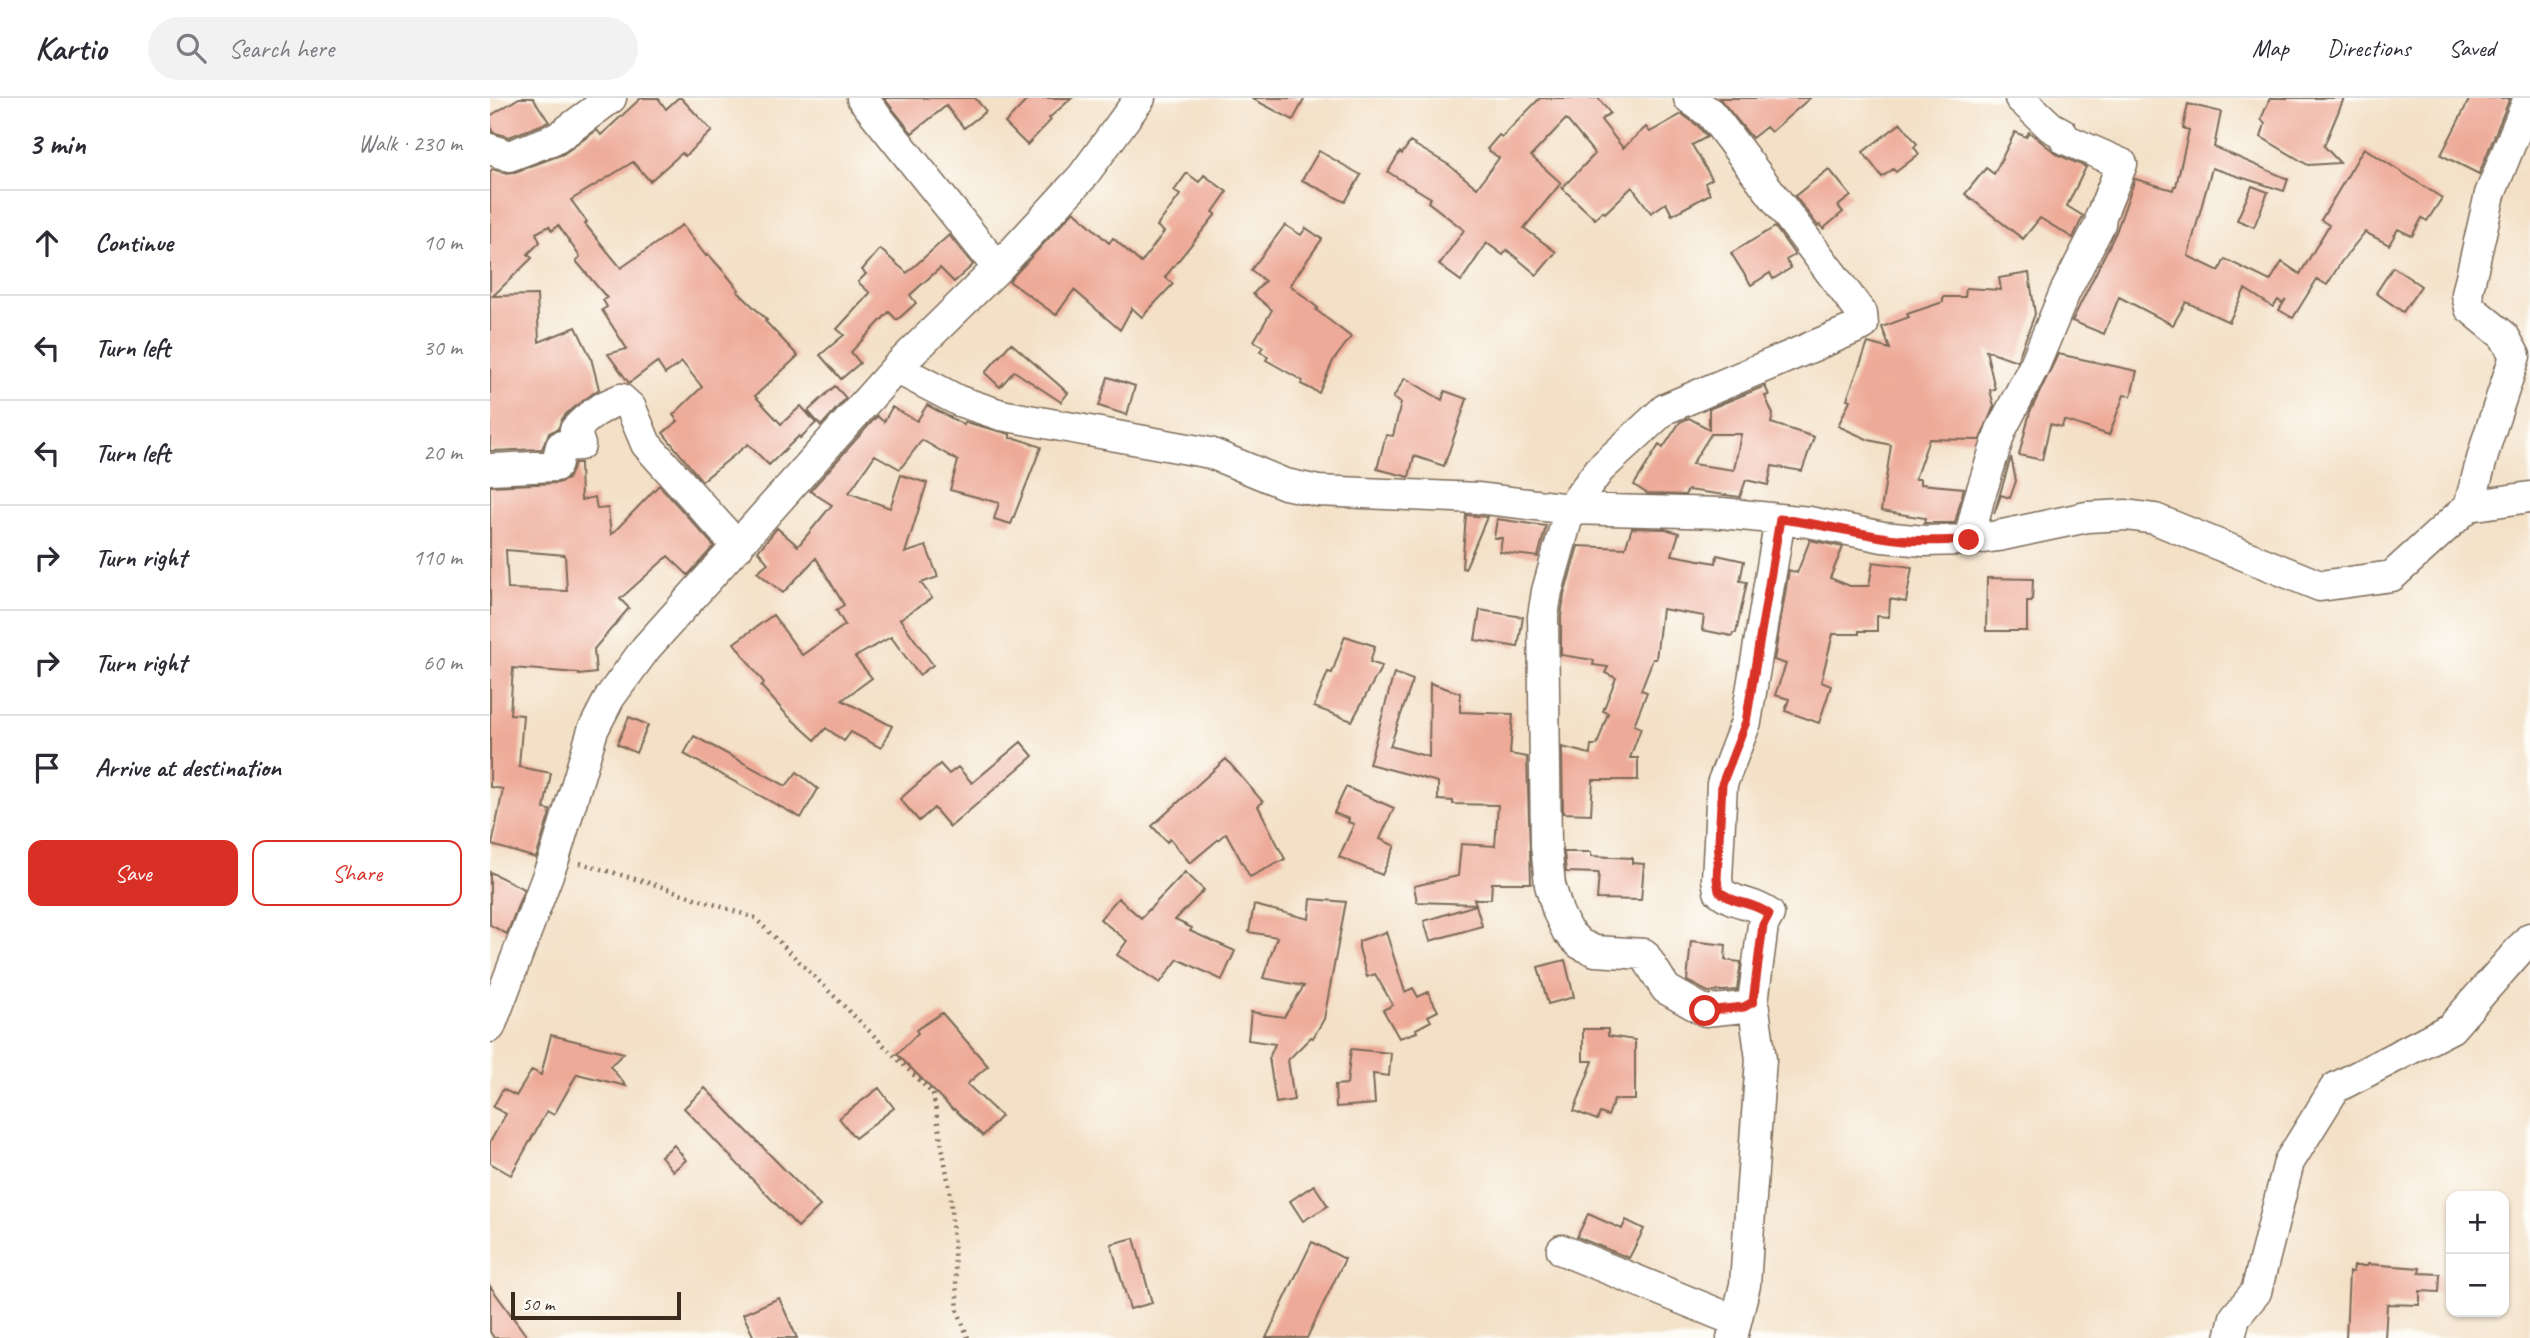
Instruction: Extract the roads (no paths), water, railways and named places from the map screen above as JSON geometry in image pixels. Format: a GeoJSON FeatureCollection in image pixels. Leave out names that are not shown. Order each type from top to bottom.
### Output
{"type":"FeatureCollection","features":[{"type":"Feature","properties":{"kind":"street"},"geometry":{"type":"LineString","coordinates":[[490,149],[509,156],[557,138],[611,98]]}},
{"type":"Feature","properties":{"kind":"street"},"geometry":{"type":"LineString","coordinates":[[862,98],[998,268]]}},
{"type":"Feature","properties":{"kind":"street"},"geometry":{"type":"LineString","coordinates":[[490,1027],[555,856],[593,730],[610,697],[646,648],[896,368],[998,268],[1082,177],[1140,98]]}},
{"type":"Feature","properties":{"kind":"street"},"geometry":{"type":"LineString","coordinates":[[1689,98],[1710,113],[1719,124],[1862,314],[1863,325],[1665,409],[1600,469],[1570,509],[1543,616],[1546,845],[1550,885],[1558,912],[1567,931],[1580,944],[1595,951],[1644,954],[1666,989],[1705,1011],[1744,1007],[1753,1002]]}},
{"type":"Feature","properties":{"kind":"street"},"geometry":{"type":"LineString","coordinates":[[1969,540],[2001,430],[2100,224],[2122,164],[2065,139],[2063,132],[2051,127],[2020,98]]}},
{"type":"Feature","properties":{"kind":"street"},"geometry":{"type":"LineString","coordinates":[[896,368],[959,401],[1001,415],[1210,453],[1285,484],[1318,491],[1477,498],[1570,509],[1722,513],[1809,522],[1883,537],[1924,541],[1969,540],[2087,517],[2126,515],[2155,519],[2320,586],[2392,576],[2469,506],[2515,356],[2517,335],[2470,308],[2466,294],[2490,194],[2529,98]]}},
{"type":"Feature","properties":{"kind":"street"},"geometry":{"type":"LineString","coordinates":[[490,469],[556,467],[561,446],[580,445],[575,430],[586,417],[621,400],[631,408],[646,443],[738,547]]}},
{"type":"Feature","properties":{"kind":"street"},"geometry":{"type":"LineString","coordinates":[[2469,506],[2530,497]]}},
{"type":"Feature","properties":{"kind":"street"},"geometry":{"type":"LineString","coordinates":[[1562,1250],[1734,1330],[1745,1285],[1761,1059],[1753,1002],[1763,925],[1769,914],[1757,905],[1731,901],[1719,891],[1717,879],[1720,806],[1722,784],[1746,722],[1780,519]]}},
{"type":"Feature","properties":{"kind":"street"},"geometry":{"type":"LineString","coordinates":[[2230,1338],[2235,1317],[2256,1292],[2289,1162],[2335,1088],[2451,1028],[2530,938]]}}]}
